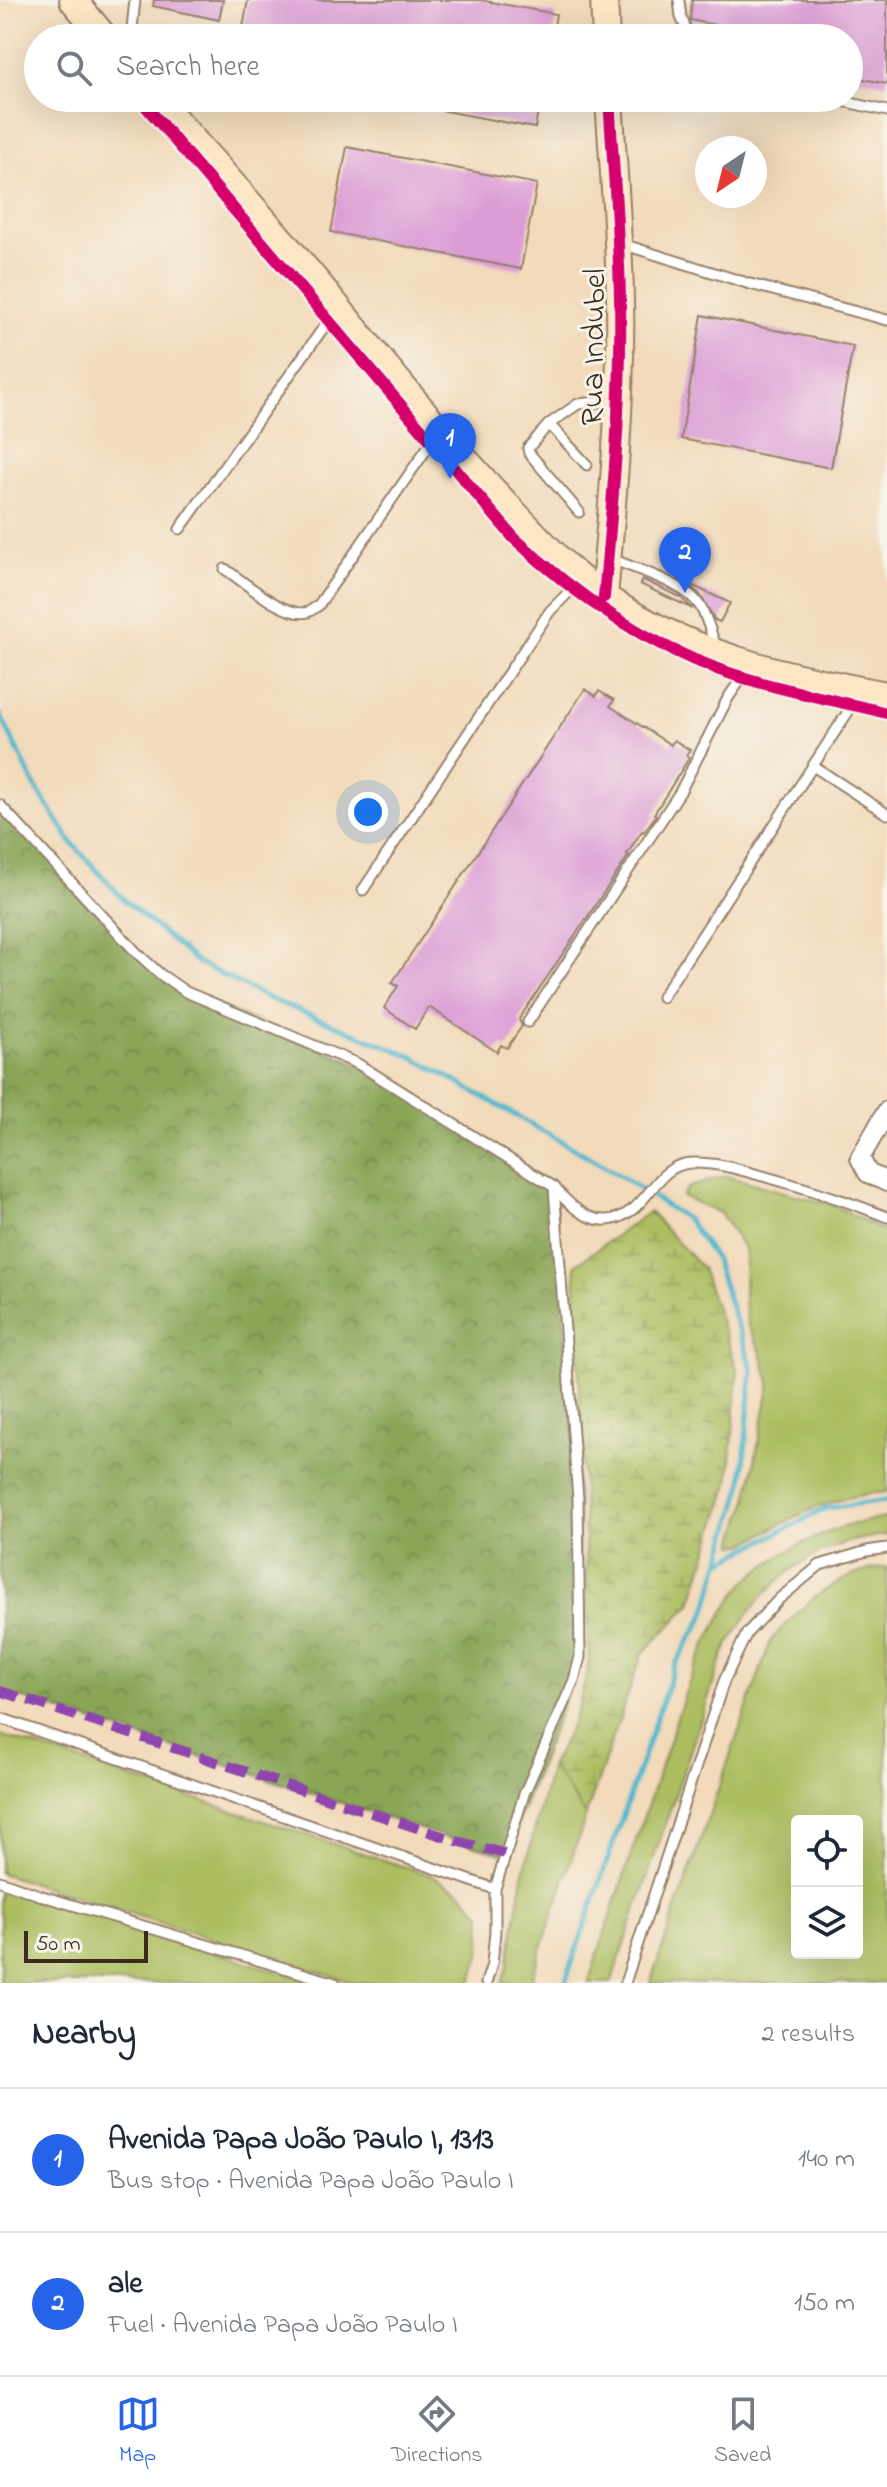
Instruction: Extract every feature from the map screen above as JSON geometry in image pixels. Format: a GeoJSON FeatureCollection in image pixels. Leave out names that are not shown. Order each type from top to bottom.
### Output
{"type":"FeatureCollection","features":[{"type":"Feature","properties":{"kind":"main road"},"geometry":{"type":"LineString","coordinates":[[604,0],[605,24]]}},
{"type":"Feature","properties":{"kind":"main road"},"geometry":{"type":"LineString","coordinates":[[168,112],[337,307],[438,432],[555,556],[582,580],[604,597],[718,655],[750,666],[874,692]]}},
{"type":"Feature","properties":{"kind":"main road","name":"Rua Indubel"},"geometry":{"type":"LineString","coordinates":[[604,597],[619,399],[618,243],[610,112]]}},
{"type":"Feature","properties":{"kind":"street"},"geometry":{"type":"LineString","coordinates":[[887,1111],[860,1158],[868,1173],[887,1182]]}},
{"type":"Feature","properties":{"kind":"lane"},"geometry":{"type":"LineString","coordinates":[[132,24],[135,0]]}},
{"type":"Feature","properties":{"kind":"lane"},"geometry":{"type":"LineString","coordinates":[[679,0],[684,24]]}},
{"type":"Feature","properties":{"kind":"lane"},"geometry":{"type":"LineString","coordinates":[[863,106],[887,111]]}},
{"type":"Feature","properties":{"kind":"lane"},"geometry":{"type":"LineString","coordinates":[[618,243],[750,284],[887,320]]}},
{"type":"Feature","properties":{"kind":"lane"},"geometry":{"type":"LineString","coordinates":[[180,529],[337,307]]}},
{"type":"Feature","properties":{"kind":"lane"},"geometry":{"type":"LineString","coordinates":[[579,512],[528,448],[549,424],[578,404],[619,399]]}},
{"type":"Feature","properties":{"kind":"lane"},"geometry":{"type":"LineString","coordinates":[[549,424],[587,465]]}},
{"type":"Feature","properties":{"kind":"lane"},"geometry":{"type":"LineString","coordinates":[[225,569],[282,608],[297,613],[308,612],[318,606],[438,432]]}},
{"type":"Feature","properties":{"kind":"lane"},"geometry":{"type":"LineString","coordinates":[[608,557],[690,595],[699,604],[707,621],[718,655]]}},
{"type":"Feature","properties":{"kind":"lane"},"geometry":{"type":"LineString","coordinates":[[363,890],[550,611],[582,580]]}},
{"type":"Feature","properties":{"kind":"lane"},"geometry":{"type":"LineString","coordinates":[[528,1022],[680,792],[728,698],[750,666]]}},
{"type":"Feature","properties":{"kind":"lane"},"geometry":{"type":"LineString","coordinates":[[662,997],[813,766],[874,692]]}},
{"type":"Feature","properties":{"kind":"lane"},"geometry":{"type":"LineString","coordinates":[[813,766],[887,814]]}},
{"type":"Feature","properties":{"kind":"lane"},"geometry":{"type":"LineString","coordinates":[[0,805],[160,974],[186,992],[358,1064],[554,1187],[572,1209],[595,1220],[611,1219],[631,1211],[663,1174],[688,1162],[713,1164],[832,1195],[887,1217]]}},
{"type":"Feature","properties":{"kind":"lane"},"geometry":{"type":"LineString","coordinates":[[486,1983],[492,1964],[495,1889],[524,1794],[574,1680],[580,1657],[578,1499],[554,1187]]}},
{"type":"Feature","properties":{"kind":"lane"},"geometry":{"type":"LineString","coordinates":[[625,1983],[724,1681],[747,1633],[779,1599],[820,1565],[887,1548]]}},
{"type":"Feature","properties":{"kind":"lane"},"geometry":{"type":"LineString","coordinates":[[0,1718],[495,1889]]}},
{"type":"Feature","properties":{"kind":"lane"},"geometry":{"type":"LineString","coordinates":[[0,1881],[335,1983]]}},
{"type":"Feature","properties":{"kind":"green space"},"geometry":{"type":"Polygon","coordinates":[[[0,805],[136,952],[186,992],[358,1064],[554,1187],[578,1499],[580,1657],[506,1854],[457,1841],[0,1691],[0,805]]]}},
{"type":"Feature","properties":{"kind":"green space"},"geometry":{"type":"Polygon","coordinates":[[[726,1176],[836,1206],[887,1233],[887,1492],[830,1503],[744,1545],[735,1545],[735,1539],[747,1503],[770,1382],[748,1326],[744,1303],[745,1250],[720,1213],[682,1196],[689,1187],[726,1176]]]}},
{"type":"Feature","properties":{"kind":"green space"},"geometry":{"type":"Polygon","coordinates":[[[649,1212],[702,1268],[738,1372],[729,1483],[691,1604],[642,1654],[586,1815],[551,1765],[575,1715],[589,1661],[575,1265],[649,1212]]]}},
{"type":"Feature","properties":{"kind":"green space"},"geometry":{"type":"Polygon","coordinates":[[[887,1518],[887,1535],[833,1547],[788,1572],[769,1589],[737,1631],[723,1655],[611,1983],[588,1983],[688,1685],[724,1611],[753,1575],[783,1554],[834,1530],[887,1518]]]}},
{"type":"Feature","properties":{"kind":"green space"},"geometry":{"type":"Polygon","coordinates":[[[887,1567],[887,1983],[650,1983],[771,1640],[822,1592],[852,1576],[887,1567]]]}},
{"type":"Feature","properties":{"kind":"green space"},"geometry":{"type":"Polygon","coordinates":[[[0,1735],[430,1875],[461,1892],[482,1915],[481,1951],[471,1983],[354,1983],[0,1873],[0,1735]]]}},
{"type":"Feature","properties":{"kind":"green space"},"geometry":{"type":"Polygon","coordinates":[[[551,1765],[586,1815],[530,1983],[502,1983],[508,1966],[523,1876],[551,1765]]]}},
{"type":"Feature","properties":{"kind":"green space"},"geometry":{"type":"Polygon","coordinates":[[[0,1887],[316,1983],[0,1983],[0,1887]]]}},
{"type":"Feature","properties":{"kind":"building"},"geometry":{"type":"Polygon","coordinates":[[[154,0],[223,0],[219,20],[153,6],[154,0]]]}},
{"type":"Feature","properties":{"kind":"building"},"geometry":{"type":"Polygon","coordinates":[[[248,0],[480,0],[556,14],[554,24],[244,24],[248,0]]]}},
{"type":"Feature","properties":{"kind":"building"},"geometry":{"type":"Polygon","coordinates":[[[692,0],[887,0],[887,84],[863,79],[863,24],[710,24],[690,20],[692,0]]]}},
{"type":"Feature","properties":{"kind":"building"},"geometry":{"type":"Polygon","coordinates":[[[451,112],[538,112],[535,128],[451,112]]]}},
{"type":"Feature","properties":{"kind":"building"},"geometry":{"type":"Polygon","coordinates":[[[347,147],[537,184],[521,269],[331,232],[347,147]]]}},
{"type":"Feature","properties":{"kind":"building"},"geometry":{"type":"Polygon","coordinates":[[[702,315],[853,346],[831,468],[681,439],[702,315]]]}},
{"type":"Feature","properties":{"kind":"building"},"geometry":{"type":"Polygon","coordinates":[[[642,579],[680,597],[693,609],[640,584],[642,579]]]}},
{"type":"Feature","properties":{"kind":"building"},"geometry":{"type":"Polygon","coordinates":[[[678,579],[730,603],[720,622],[715,620],[699,593],[678,579]]]}},
{"type":"Feature","properties":{"kind":"building"},"geometry":{"type":"Polygon","coordinates":[[[585,689],[596,696],[599,691],[614,700],[610,706],[671,745],[674,740],[690,750],[686,755],[689,758],[656,815],[642,831],[519,1019],[522,1026],[507,1048],[501,1045],[497,1052],[429,1007],[415,1029],[384,1008],[398,986],[392,983],[585,689]]]}},
{"type":"Feature","properties":{"kind":"waterway"},"geometry":{"type":"LineString","coordinates":[[0,714],[35,786],[72,843],[124,900],[198,963],[270,999],[411,1056],[603,1165],[687,1219],[714,1257],[752,1368],[742,1487],[705,1614],[674,1667],[565,1983]]}},
{"type":"Feature","properties":{"kind":"waterway"},"geometry":{"type":"LineString","coordinates":[[721,1562],[827,1508],[887,1500]]}},
{"type":"Feature","properties":{"kind":"marked path"},"geometry":{"type":"LineString","coordinates":[[0,1691],[457,1841],[506,1854]]}},
{"type":"Feature","properties":{"kind":"cycle path"},"geometry":{"type":"LineString","coordinates":[[151,112],[514,538],[561,578],[636,631],[691,659],[761,683],[887,713]]}},
{"type":"Feature","properties":{"kind":"cycle path"},"geometry":{"type":"LineString","coordinates":[[604,597],[620,374],[618,249],[610,112]]}},
{"type":"Feature","properties":{"kind":"place","name":"Avenida Papa João Paulo I, 1313"},"geometry":{"type":"Point","coordinates":[450,479]}},
{"type":"Feature","properties":{"kind":"place","name":"ale"},"geometry":{"type":"Point","coordinates":[685,593]}}]}
